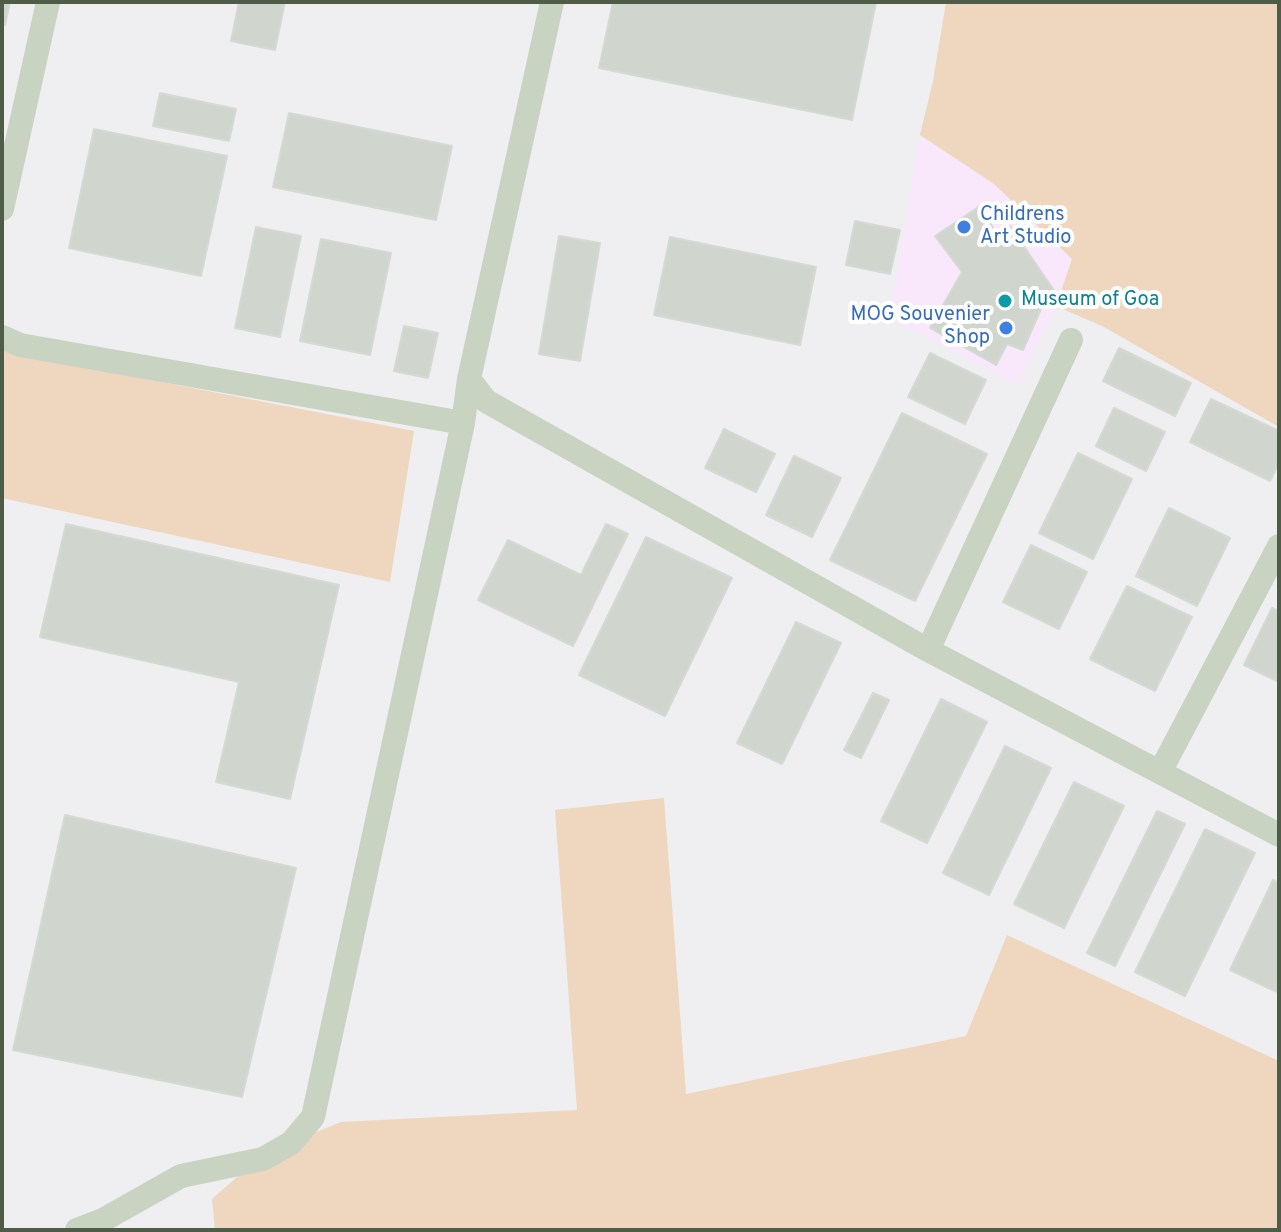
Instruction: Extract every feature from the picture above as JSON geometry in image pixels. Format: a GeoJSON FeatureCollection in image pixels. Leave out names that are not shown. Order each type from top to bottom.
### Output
{"type":"FeatureCollection","features":[{"type":"Feature","properties":{"kind":"street"},"geometry":{"type":"LineString","coordinates":[[2,209],[48,2]]}},
{"type":"Feature","properties":{"kind":"street"},"geometry":{"type":"LineString","coordinates":[[77,1230],[103,1220],[181,1176],[263,1159],[291,1143],[313,1117],[552,2]]}},
{"type":"Feature","properties":{"kind":"street"},"geometry":{"type":"LineString","coordinates":[[2,337],[20,345],[463,423]]}},
{"type":"Feature","properties":{"kind":"street"},"geometry":{"type":"LineString","coordinates":[[928,650],[1071,340]]}},
{"type":"Feature","properties":{"kind":"street"},"geometry":{"type":"LineString","coordinates":[[469,379],[486,401],[928,650],[1279,835]]}},
{"type":"Feature","properties":{"kind":"street"},"geometry":{"type":"LineString","coordinates":[[1160,772],[1279,546]]}},
{"type":"Feature","properties":{"kind":"shaded area"},"geometry":{"type":"Polygon","coordinates":[[[946,2],[1279,2],[1279,427],[1104,327],[1056,306],[1072,259],[994,184],[920,135],[946,2]]]}},
{"type":"Feature","properties":{"kind":"shaded area"},"geometry":{"type":"Polygon","coordinates":[[[920,135],[994,184],[1072,260],[1056,306],[1018,385],[890,318],[920,135]]]}},
{"type":"Feature","properties":{"kind":"shaded area"},"geometry":{"type":"Polygon","coordinates":[[[2,351],[414,431],[390,582],[2,498],[2,351]]]}},
{"type":"Feature","properties":{"kind":"shaded area"},"geometry":{"type":"Polygon","coordinates":[[[664,798],[686,1094],[966,1036],[1007,935],[1279,1061],[1279,1230],[215,1230],[212,1199],[264,1153],[341,1122],[577,1110],[555,810],[664,798]]]}},
{"type":"Feature","properties":{"kind":"building"},"geometry":{"type":"Polygon","coordinates":[[[2,2],[10,2],[5,25],[2,25],[2,2]]]}},
{"type":"Feature","properties":{"kind":"building"},"geometry":{"type":"Polygon","coordinates":[[[239,2],[285,2],[275,50],[231,41],[239,2]]]}},
{"type":"Feature","properties":{"kind":"building"},"geometry":{"type":"Polygon","coordinates":[[[613,2],[876,2],[852,120],[599,68],[613,2]]]}},
{"type":"Feature","properties":{"kind":"building"},"geometry":{"type":"Polygon","coordinates":[[[160,93],[236,109],[229,141],[153,126],[160,93]]]}},
{"type":"Feature","properties":{"kind":"building"},"geometry":{"type":"Polygon","coordinates":[[[289,113],[452,146],[436,220],[273,187],[289,113]]]}},
{"type":"Feature","properties":{"kind":"building"},"geometry":{"type":"Polygon","coordinates":[[[94,129],[227,156],[201,276],[69,248],[94,129]]]}},
{"type":"Feature","properties":{"kind":"building"},"geometry":{"type":"Polygon","coordinates":[[[980,206],[1000,240],[1010,226],[1057,295],[1044,302],[1023,350],[1007,344],[996,365],[930,328],[962,272],[935,236],[980,206]]]}},
{"type":"Feature","properties":{"kind":"building"},"geometry":{"type":"Polygon","coordinates":[[[855,221],[900,230],[890,274],[846,265],[855,221]]]}},
{"type":"Feature","properties":{"kind":"building"},"geometry":{"type":"Polygon","coordinates":[[[256,227],[301,236],[280,337],[235,328],[256,227]]]}},
{"type":"Feature","properties":{"kind":"building"},"geometry":{"type":"Polygon","coordinates":[[[559,236],[600,243],[580,361],[539,354],[559,236]]]}},
{"type":"Feature","properties":{"kind":"building"},"geometry":{"type":"Polygon","coordinates":[[[670,237],[816,267],[800,345],[654,315],[670,237]]]}},
{"type":"Feature","properties":{"kind":"building"},"geometry":{"type":"Polygon","coordinates":[[[321,239],[391,253],[370,355],[300,341],[321,239]]]}},
{"type":"Feature","properties":{"kind":"building"},"geometry":{"type":"Polygon","coordinates":[[[404,326],[438,333],[428,378],[394,371],[404,326]]]}},
{"type":"Feature","properties":{"kind":"building"},"geometry":{"type":"Polygon","coordinates":[[[1119,348],[1191,383],[1175,416],[1103,381],[1119,348]]]}},
{"type":"Feature","properties":{"kind":"building"},"geometry":{"type":"Polygon","coordinates":[[[930,353],[986,380],[965,424],[908,397],[930,353]]]}},
{"type":"Feature","properties":{"kind":"building"},"geometry":{"type":"Polygon","coordinates":[[[1211,399],[1279,431],[1279,463],[1270,481],[1190,442],[1211,399]]]}},
{"type":"Feature","properties":{"kind":"building"},"geometry":{"type":"Polygon","coordinates":[[[1114,408],[1165,432],[1146,471],[1096,446],[1114,408]]]}},
{"type":"Feature","properties":{"kind":"building"},"geometry":{"type":"Polygon","coordinates":[[[902,413],[987,454],[915,601],[830,560],[902,413]]]}},
{"type":"Feature","properties":{"kind":"building"},"geometry":{"type":"Polygon","coordinates":[[[724,429],[775,454],[756,492],[705,468],[724,429]]]}},
{"type":"Feature","properties":{"kind":"building"},"geometry":{"type":"Polygon","coordinates":[[[1078,453],[1132,479],[1093,559],[1039,533],[1078,453]]]}},
{"type":"Feature","properties":{"kind":"building"},"geometry":{"type":"Polygon","coordinates":[[[794,456],[841,478],[812,537],[766,515],[794,456]]]}},
{"type":"Feature","properties":{"kind":"building"},"geometry":{"type":"Polygon","coordinates":[[[1169,508],[1230,538],[1197,606],[1136,576],[1169,508]]]}},
{"type":"Feature","properties":{"kind":"building"},"geometry":{"type":"Polygon","coordinates":[[[66,524],[339,585],[290,799],[216,782],[239,682],[40,637],[66,524]]]}},
{"type":"Feature","properties":{"kind":"building"},"geometry":{"type":"Polygon","coordinates":[[[606,524],[628,534],[573,646],[478,600],[508,540],[581,575],[606,524]]]}},
{"type":"Feature","properties":{"kind":"building"},"geometry":{"type":"Polygon","coordinates":[[[646,537],[732,578],[665,716],[579,675],[646,537]]]}},
{"type":"Feature","properties":{"kind":"building"},"geometry":{"type":"Polygon","coordinates":[[[1031,545],[1087,572],[1059,629],[1003,602],[1031,545]]]}},
{"type":"Feature","properties":{"kind":"building"},"geometry":{"type":"Polygon","coordinates":[[[1127,586],[1192,617],[1155,691],[1090,659],[1127,586]]]}},
{"type":"Feature","properties":{"kind":"building"},"geometry":{"type":"Polygon","coordinates":[[[1272,608],[1279,611],[1279,682],[1244,665],[1272,608]]]}},
{"type":"Feature","properties":{"kind":"building"},"geometry":{"type":"Polygon","coordinates":[[[796,622],[841,643],[782,764],[737,743],[796,622]]]}},
{"type":"Feature","properties":{"kind":"building"},"geometry":{"type":"Polygon","coordinates":[[[873,693],[889,700],[861,758],[844,750],[873,693]]]}},
{"type":"Feature","properties":{"kind":"building"},"geometry":{"type":"Polygon","coordinates":[[[941,699],[987,722],[927,843],[881,821],[941,699]]]}},
{"type":"Feature","properties":{"kind":"building"},"geometry":{"type":"Polygon","coordinates":[[[1005,746],[1051,768],[989,895],[943,873],[1005,746]]]}},
{"type":"Feature","properties":{"kind":"building"},"geometry":{"type":"Polygon","coordinates":[[[1074,782],[1124,806],[1064,928],[1014,904],[1074,782]]]}},
{"type":"Feature","properties":{"kind":"building"},"geometry":{"type":"Polygon","coordinates":[[[1157,811],[1185,824],[1115,966],[1087,953],[1157,811]]]}},
{"type":"Feature","properties":{"kind":"building"},"geometry":{"type":"Polygon","coordinates":[[[65,815],[296,868],[242,1097],[13,1050],[65,815]]]}},
{"type":"Feature","properties":{"kind":"building"},"geometry":{"type":"Polygon","coordinates":[[[1205,829],[1255,853],[1185,996],[1135,972],[1205,829]]]}},
{"type":"Feature","properties":{"kind":"building"},"geometry":{"type":"Polygon","coordinates":[[[1273,880],[1279,883],[1279,993],[1230,970],[1273,880]]]}},
{"type":"Feature","properties":{"kind":"place","name":"Childrens Art Studio"},"geometry":{"type":"Point","coordinates":[964,227]}},
{"type":"Feature","properties":{"kind":"place","name":"Museum of Goa"},"geometry":{"type":"Point","coordinates":[1005,301]}},
{"type":"Feature","properties":{"kind":"place","name":"MOG Souvenier Shop"},"geometry":{"type":"Point","coordinates":[1006,328]}}]}
